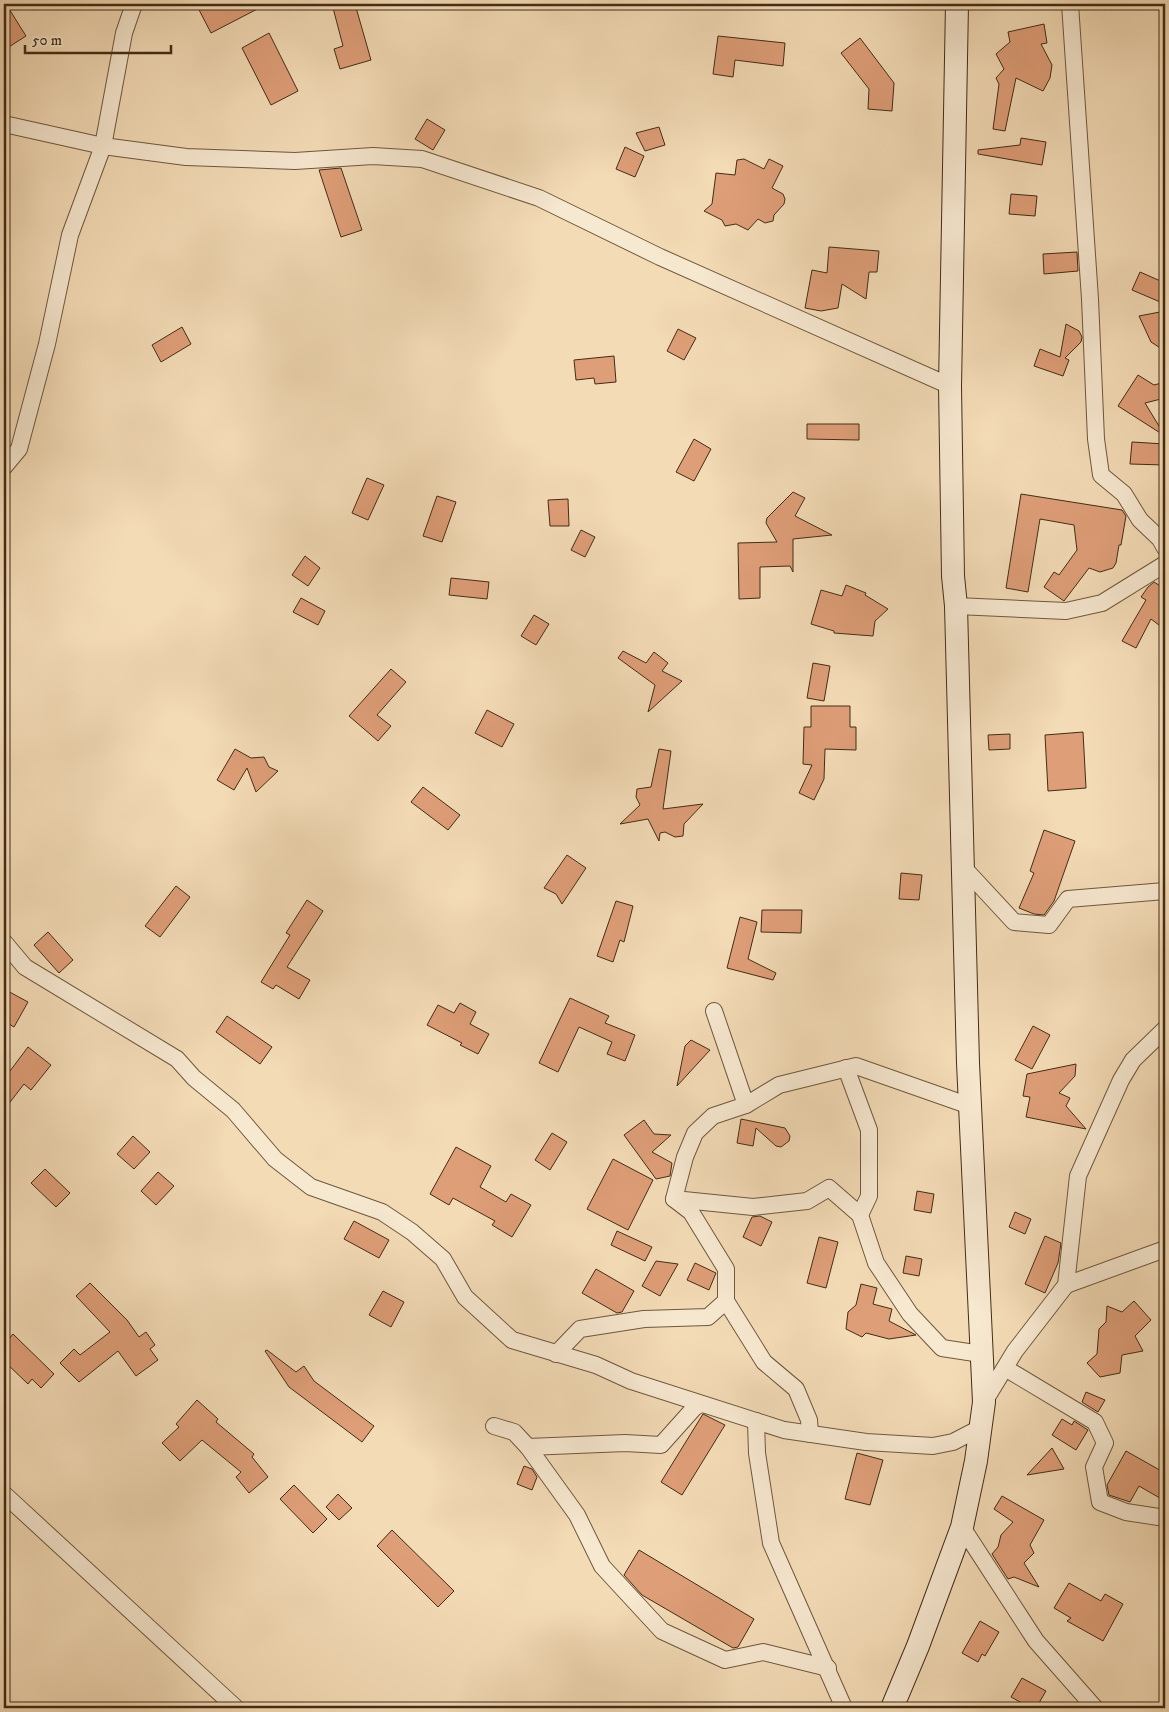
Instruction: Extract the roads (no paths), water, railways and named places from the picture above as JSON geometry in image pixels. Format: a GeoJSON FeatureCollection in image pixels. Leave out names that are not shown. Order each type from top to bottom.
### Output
{"type":"FeatureCollection","features":[{"type":"Feature","properties":{"kind":"street"},"geometry":{"type":"LineString","coordinates":[[4,467],[19,449],[47,344],[70,235],[103,146],[124,33],[134,4]]}},
{"type":"Feature","properties":{"kind":"street"},"geometry":{"type":"LineString","coordinates":[[892,1708],[962,1527],[984,1402],[970,1106],[950,386],[957,4]]}},
{"type":"Feature","properties":{"kind":"street"},"geometry":{"type":"LineString","coordinates":[[1070,4],[1090,299],[1096,439],[1102,474],[1124,494],[1140,520],[1160,539],[1165,548]]}},
{"type":"Feature","properties":{"kind":"street"},"geometry":{"type":"LineString","coordinates":[[4,124],[103,146],[186,157],[295,161],[373,156],[422,159],[539,198],[660,257],[950,386]]}},
{"type":"Feature","properties":{"kind":"street"},"geometry":{"type":"LineString","coordinates":[[956,606],[1066,612],[1102,603],[1165,564]]}},
{"type":"Feature","properties":{"kind":"street"},"geometry":{"type":"LineString","coordinates":[[963,867],[1014,922],[1049,925],[1068,899],[1165,890]]}},
{"type":"Feature","properties":{"kind":"street"},"geometry":{"type":"LineString","coordinates":[[4,942],[25,967],[177,1059],[194,1078],[233,1110],[276,1159],[310,1187],[382,1212],[412,1232],[443,1259],[465,1297],[512,1340],[596,1365],[631,1381],[784,1430],[866,1442],[933,1446],[953,1442],[980,1428]]}},
{"type":"Feature","properties":{"kind":"street"},"geometry":{"type":"LineString","coordinates":[[714,1011],[746,1105]]}},
{"type":"Feature","properties":{"kind":"street"},"geometry":{"type":"LineString","coordinates":[[984,1402],[1005,1368],[1066,1285],[1078,1176],[1121,1080],[1133,1060],[1165,1029]]}},
{"type":"Feature","properties":{"kind":"street"},"geometry":{"type":"LineString","coordinates":[[674,1199],[685,1157],[695,1133],[712,1116],[746,1105],[779,1085],[856,1066],[970,1106]]}},
{"type":"Feature","properties":{"kind":"street"},"geometry":{"type":"LineString","coordinates":[[846,1068],[869,1130],[869,1196],[860,1216]]}},
{"type":"Feature","properties":{"kind":"street"},"geometry":{"type":"LineString","coordinates":[[674,1199],[753,1207],[806,1201],[829,1188],[860,1216],[876,1263],[910,1314],[942,1348],[981,1354]]}},
{"type":"Feature","properties":{"kind":"street"},"geometry":{"type":"LineString","coordinates":[[674,1199],[691,1212],[726,1270],[726,1301],[764,1362],[796,1389],[809,1420],[810,1434]]}},
{"type":"Feature","properties":{"kind":"street"},"geometry":{"type":"LineString","coordinates":[[1066,1285],[1165,1249]]}},
{"type":"Feature","properties":{"kind":"street"},"geometry":{"type":"LineString","coordinates":[[556,1354],[580,1329],[644,1319],[708,1317],[726,1301]]}},
{"type":"Feature","properties":{"kind":"street"},"geometry":{"type":"LineString","coordinates":[[1005,1368],[1095,1422],[1105,1442],[1094,1467],[1100,1502],[1126,1512],[1165,1518]]}},
{"type":"Feature","properties":{"kind":"street"},"geometry":{"type":"LineString","coordinates":[[528,1447],[624,1444],[661,1445],[695,1406],[701,1404]]}},
{"type":"Feature","properties":{"kind":"street"},"geometry":{"type":"LineString","coordinates":[[756,1422],[757,1453],[771,1543],[828,1668],[844,1708]]}},
{"type":"Feature","properties":{"kind":"street"},"geometry":{"type":"LineString","coordinates":[[494,1426],[514,1432],[528,1447],[577,1515],[602,1566],[662,1631],[725,1660],[763,1652],[828,1668]]}},
{"type":"Feature","properties":{"kind":"street"},"geometry":{"type":"LineString","coordinates":[[4,1494],[236,1708]]}},
{"type":"Feature","properties":{"kind":"street"},"geometry":{"type":"LineString","coordinates":[[962,1527],[1036,1641],[1095,1708]]}}]}
